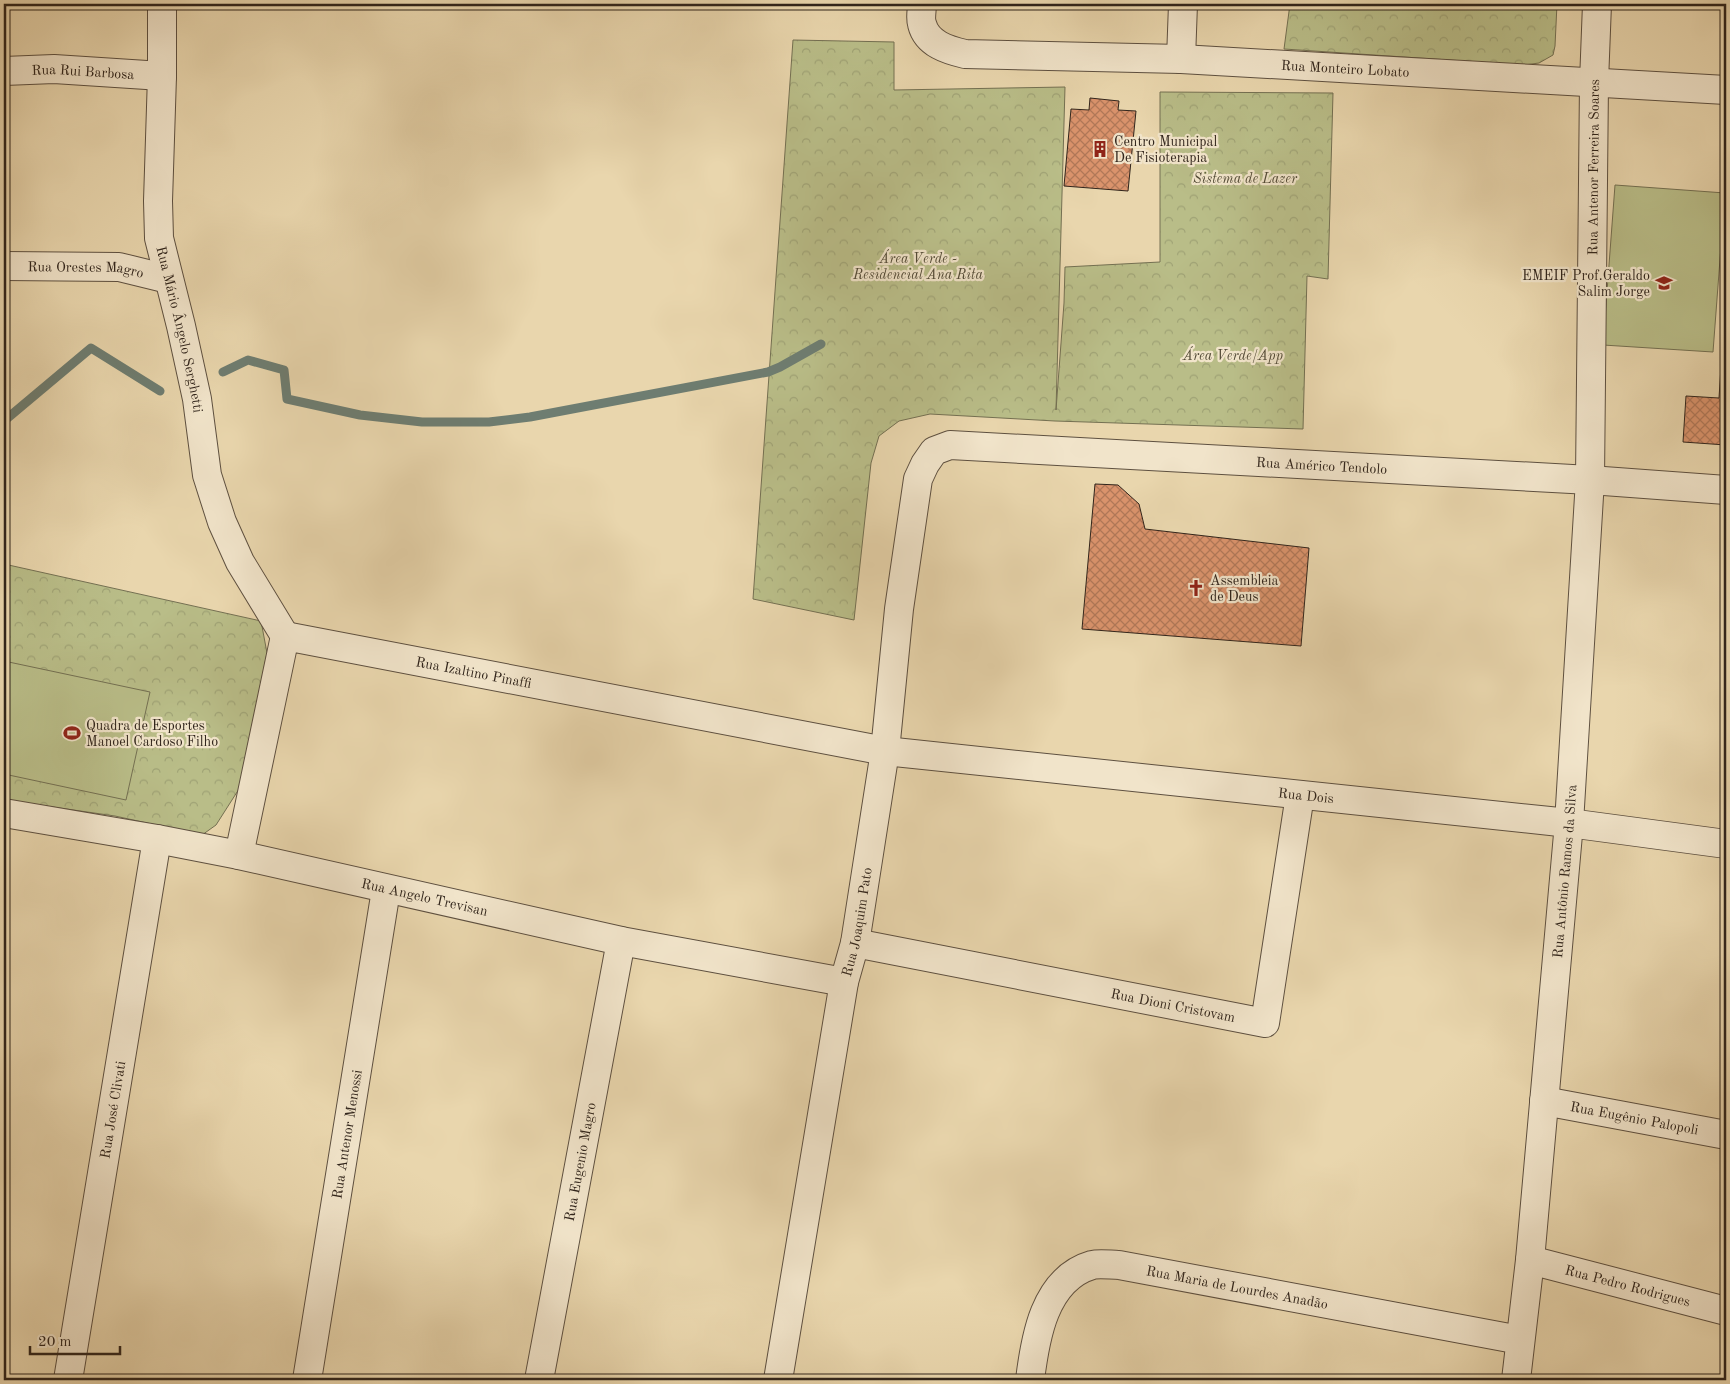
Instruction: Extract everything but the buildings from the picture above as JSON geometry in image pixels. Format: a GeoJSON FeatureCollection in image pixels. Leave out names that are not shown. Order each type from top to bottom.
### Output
{"type":"FeatureCollection","features":[{"type":"Feature","properties":{"kind":"street","name":"Rua Mário Ângelo Serghetti"},"geometry":{"type":"LineString","coordinates":[[162,4],[159,238],[197,398],[207,475],[222,522],[240,562],[285,636]]}},
{"type":"Feature","properties":{"kind":"street","name":"Rua Monteiro Lobato"},"geometry":{"type":"LineString","coordinates":[[922,4],[921,23],[929,37],[945,49],[965,54],[1181,59],[1726,90]]}},
{"type":"Feature","properties":{"kind":"street"},"geometry":{"type":"LineString","coordinates":[[1181,59],[1183,4]]}},
{"type":"Feature","properties":{"kind":"street","name":"Rua Antenor Ferreira Soares"},"geometry":{"type":"LineString","coordinates":[[1590,480],[1594,82],[1597,4]]}},
{"type":"Feature","properties":{"kind":"street","name":"Rua Rui Barbosa"},"geometry":{"type":"LineString","coordinates":[[4,71],[54,69],[162,76]]}},
{"type":"Feature","properties":{"kind":"street","name":"Rua Orestes Magro"},"geometry":{"type":"LineString","coordinates":[[4,266],[119,267],[168,279]]}},
{"type":"Feature","properties":{"kind":"street","name":"Rua Américo Tendolo"},"geometry":{"type":"LineString","coordinates":[[925,464],[934,451],[950,445],[1590,480],[1726,490]]}},
{"type":"Feature","properties":{"kind":"street","name":"Rua Joaquim Pato"},"geometry":{"type":"LineString","coordinates":[[778,1380],[844,982],[855,943],[885,750],[899,608],[918,479],[925,464]]}},
{"type":"Feature","properties":{"kind":"street","name":"Rua Antônio Ramos da Silva"},"geometry":{"type":"LineString","coordinates":[[1516,1380],[1530,1260],[1570,824],[1590,480]]}},
{"type":"Feature","properties":{"kind":"street"},"geometry":{"type":"LineString","coordinates":[[239,855],[285,636]]}},
{"type":"Feature","properties":{"kind":"street","name":"Rua Izaltino Pinaffi"},"geometry":{"type":"LineString","coordinates":[[285,636],[885,750]]}},
{"type":"Feature","properties":{"kind":"street","name":"Rua Dois"},"geometry":{"type":"LineString","coordinates":[[885,750],[1570,824],[1726,844]]}},
{"type":"Feature","properties":{"kind":"street","name":"Rua Dioni Cristovam"},"geometry":{"type":"LineString","coordinates":[[855,943],[1265,1023],[1300,795]]}},
{"type":"Feature","properties":{"kind":"street","name":"Rua Angelo Trevisan"},"geometry":{"type":"LineString","coordinates":[[4,813],[157,838],[621,941],[844,982]]}},
{"type":"Feature","properties":{"kind":"street","name":"Rua José Clivati"},"geometry":{"type":"LineString","coordinates":[[68,1380],[157,838]]}},
{"type":"Feature","properties":{"kind":"street","name":"Rua Antenor Menossi"},"geometry":{"type":"LineString","coordinates":[[307,1380],[386,890]]}},
{"type":"Feature","properties":{"kind":"street","name":"Rua Eugenio Magro"},"geometry":{"type":"LineString","coordinates":[[539,1380],[621,941]]}},
{"type":"Feature","properties":{"kind":"street","name":"Rua Eugênio Palopoli"},"geometry":{"type":"LineString","coordinates":[[1544,1101],[1726,1135]]}},
{"type":"Feature","properties":{"kind":"street","name":"Rua Pedro Rodrigues"},"geometry":{"type":"LineString","coordinates":[[1530,1260],[1726,1311]]}},
{"type":"Feature","properties":{"kind":"street","name":"Rua Maria de Lourdes Anadão"},"geometry":{"type":"LineString","coordinates":[[1030,1380],[1034,1346],[1043,1315],[1057,1291],[1074,1272],[1093,1264],[1119,1265],[1520,1340]]}},
{"type":"Feature","properties":{"kind":"green space"},"geometry":{"type":"Polygon","coordinates":[[[1290,4],[1557,4],[1555,46],[1553,55],[1539,63],[1524,65],[1284,49],[1290,4]]]}},
{"type":"Feature","properties":{"kind":"green space","name":"Área Verde - Residencial Ana Rita"},"geometry":{"type":"Polygon","coordinates":[[[793,40],[894,42],[894,90],[1065,87],[1056,410],[1065,267],[1160,262],[1160,92],[1333,93],[1328,279],[1307,276],[1303,429],[1055,421],[930,414],[899,421],[879,436],[871,463],[854,620],[753,599],[793,40]]]}},
{"type":"Feature","properties":{"kind":"green space"},"geometry":{"type":"Polygon","coordinates":[[[1615,185],[1725,193],[1713,352],[1603,345],[1615,185]]]}},
{"type":"Feature","properties":{"kind":"green space"},"geometry":{"type":"Polygon","coordinates":[[[4,564],[261,621],[267,653],[239,789],[216,825],[202,835],[115,816],[4,800],[4,564]]]}},
{"type":"Feature","properties":{"kind":"green space","name":"Quadra de Esportes Manoel Cardoso Filho"},"geometry":{"type":"Polygon","coordinates":[[[4,661],[150,692],[126,800],[4,774],[4,661]]]}},
{"type":"Feature","properties":{"kind":"waterway"},"geometry":{"type":"LineString","coordinates":[[223,372],[248,360],[284,370],[287,399],[360,415],[422,422],[489,422],[530,417],[768,372],[821,344]]}},
{"type":"Feature","properties":{"kind":"waterway"},"geometry":{"type":"LineString","coordinates":[[4,421],[91,348],[160,391]]}},
{"type":"Feature","properties":{"kind":"place","name":"Centro Municipal De Fisioterapia"},"geometry":{"type":"Point","coordinates":[1100,149]}},
{"type":"Feature","properties":{"kind":"place","name":"EMEIF Prof.Geraldo Salim Jorge"},"geometry":{"type":"Point","coordinates":[1664,283]}},
{"type":"Feature","properties":{"kind":"place","name":"Assembleia de Deus"},"geometry":{"type":"Point","coordinates":[1196,588]}},
{"type":"Feature","properties":{"kind":"place","name":"Quadra de Esportes Manoel Cardoso Filho"},"geometry":{"type":"Point","coordinates":[72,733]}},
{"type":"Feature","properties":{"kind":"park label","name":"Sistema de Lazer"},"geometry":{"type":"Point","coordinates":[1245,178]}},
{"type":"Feature","properties":{"kind":"park label","name":"Área Verde/App"},"geometry":{"type":"Point","coordinates":[1233,355]}}]}
